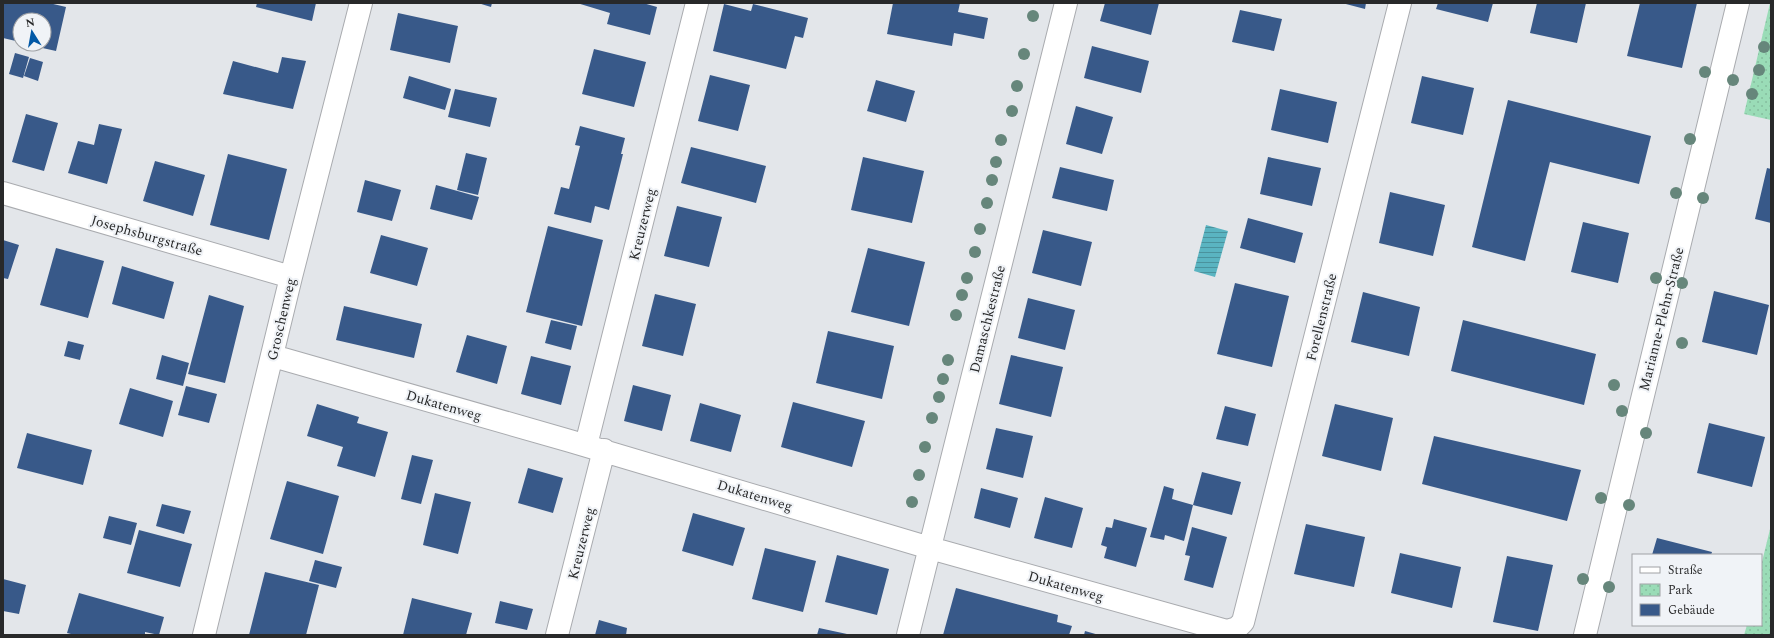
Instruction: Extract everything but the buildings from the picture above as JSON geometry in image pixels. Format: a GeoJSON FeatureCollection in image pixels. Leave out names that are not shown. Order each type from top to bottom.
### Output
{"type":"FeatureCollection","features":[{"type":"Feature","properties":{"kind":"street","name":"Groschenweg"},"geometry":{"type":"LineString","coordinates":[[204,635],[291,277],[361,3]]}},
{"type":"Feature","properties":{"kind":"street","name":"Kreuzerweg"},"geometry":{"type":"LineString","coordinates":[[558,635],[595,448],[698,3]]}},
{"type":"Feature","properties":{"kind":"street","name":"Damaschkestraße"},"geometry":{"type":"LineString","coordinates":[[908,635],[1066,3]]}},
{"type":"Feature","properties":{"kind":"street","name":"Forellenstraße"},"geometry":{"type":"LineString","coordinates":[[1237,628],[1243,622],[1400,3]]}},
{"type":"Feature","properties":{"kind":"street","name":"Marianne-Plehn-Straße"},"geometry":{"type":"LineString","coordinates":[[1585,635],[1738,3]]}},
{"type":"Feature","properties":{"kind":"street","name":"Josephsburgstraße"},"geometry":{"type":"LineString","coordinates":[[3,194],[291,277]]}},
{"type":"Feature","properties":{"kind":"street","name":"Dukatenweg"},"geometry":{"type":"LineString","coordinates":[[273,356],[595,448],[930,548],[1228,632],[1237,628]]}},
{"type":"Feature","properties":{"kind":"green space"},"geometry":{"type":"Polygon","coordinates":[[[1771,3],[1771,120],[1744,114],[1771,3]]]}},
{"type":"Feature","properties":{"kind":"green space"},"geometry":{"type":"Polygon","coordinates":[[[1771,525],[1771,635],[1744,635],[1747,626],[1762,626],[1762,562],[1771,525]]]}},
{"type":"Feature","properties":{"kind":"water"},"geometry":{"type":"Polygon","coordinates":[[[1206,225],[1228,231],[1215,277],[1194,271],[1206,225]]]}}]}
